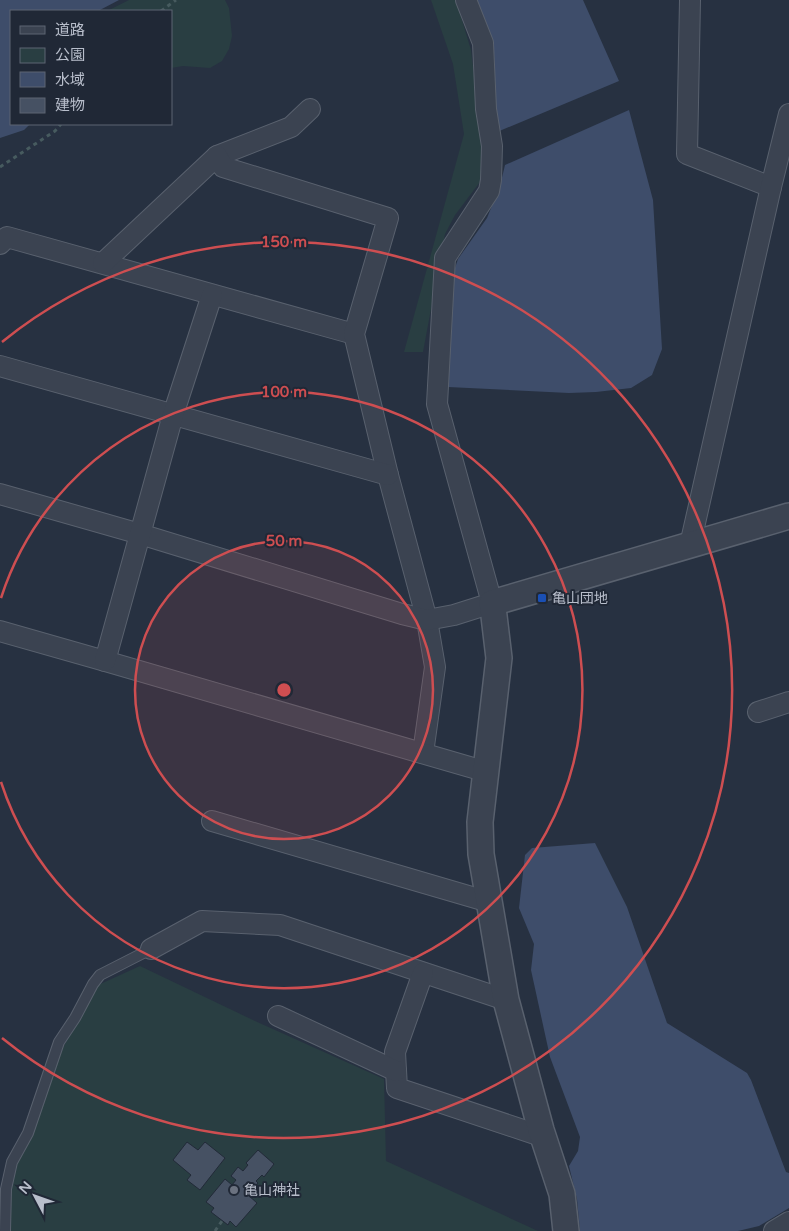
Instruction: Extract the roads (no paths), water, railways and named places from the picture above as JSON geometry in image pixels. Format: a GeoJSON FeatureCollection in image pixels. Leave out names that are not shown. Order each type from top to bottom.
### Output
{"type":"FeatureCollection","features":[{"type":"Feature","properties":{"kind":"street"},"geometry":{"type":"LineString","coordinates":[[466,0],[482,43],[486,110],[492,146],[492,180],[489,191],[445,258],[437,404],[492,603],[499,658],[480,822],[481,854],[506,1000],[562,1194],[566,1231]]}},
{"type":"Feature","properties":{"kind":"street"},"geometry":{"type":"LineString","coordinates":[[690,0],[687,154],[771,187]]}},
{"type":"Feature","properties":{"kind":"street"},"geometry":{"type":"LineString","coordinates":[[103,263],[217,156],[291,127],[310,109]]}},
{"type":"Feature","properties":{"kind":"street"},"geometry":{"type":"LineString","coordinates":[[690,545],[789,114]]}},
{"type":"Feature","properties":{"kind":"street"},"geometry":{"type":"LineString","coordinates":[[217,156],[223,167],[388,218],[354,334],[388,475],[427,620],[435,667],[423,753]]}},
{"type":"Feature","properties":{"kind":"street"},"geometry":{"type":"LineString","coordinates":[[0,244],[7,237],[354,334]]}},
{"type":"Feature","properties":{"kind":"street"},"geometry":{"type":"LineString","coordinates":[[105,661],[173,414],[212,295]]}},
{"type":"Feature","properties":{"kind":"street"},"geometry":{"type":"LineString","coordinates":[[0,366],[388,475]]}},
{"type":"Feature","properties":{"kind":"street"},"geometry":{"type":"LineString","coordinates":[[0,494],[427,620],[454,615],[789,516]]}},
{"type":"Feature","properties":{"kind":"street"},"geometry":{"type":"LineString","coordinates":[[0,631],[486,772]]}},
{"type":"Feature","properties":{"kind":"street"},"geometry":{"type":"LineString","coordinates":[[758,712],[789,702]]}},
{"type":"Feature","properties":{"kind":"street"},"geometry":{"type":"LineString","coordinates":[[212,821],[489,902]]}},
{"type":"Feature","properties":{"kind":"street"},"geometry":{"type":"LineString","coordinates":[[151,949],[202,921],[280,925],[506,1000]]}},
{"type":"Feature","properties":{"kind":"street"},"geometry":{"type":"LineString","coordinates":[[423,973],[395,1052],[397,1088],[544,1137]]}},
{"type":"Feature","properties":{"kind":"street"},"geometry":{"type":"LineString","coordinates":[[278,1016],[396,1071]]}},
{"type":"Feature","properties":{"kind":"street"},"geometry":{"type":"LineString","coordinates":[[774,1231],[789,1222]]}},
{"type":"Feature","properties":{"kind":"lane"},"geometry":{"type":"LineString","coordinates":[[5,1231],[6,1189],[12,1162],[28,1133],[59,1042],[100,975],[151,949]]}},
{"type":"Feature","properties":{"kind":"water"},"geometry":{"type":"Polygon","coordinates":[[[0,0],[119,0],[100,10],[10,10],[10,125],[29,125],[24,130],[0,138],[0,0]]]}},
{"type":"Feature","properties":{"kind":"water"},"geometry":{"type":"Polygon","coordinates":[[[477,0],[583,0],[619,81],[497,132],[494,53],[477,0]]]}},
{"type":"Feature","properties":{"kind":"water"},"geometry":{"type":"Polygon","coordinates":[[[629,110],[653,200],[662,349],[652,375],[631,388],[596,392],[569,393],[448,387],[454,271],[458,259],[487,218],[500,186],[505,165],[629,110]]]}},
{"type":"Feature","properties":{"kind":"water"},"geometry":{"type":"Polygon","coordinates":[[[595,843],[627,907],[667,1023],[747,1073],[751,1080],[786,1172],[789,1173],[789,1208],[759,1226],[738,1231],[580,1231],[577,1199],[569,1166],[578,1151],[580,1137],[550,1057],[531,970],[534,944],[519,908],[525,855],[532,848],[595,843]]]}},
{"type":"Feature","properties":{"kind":"place","name":"亀山団地"},"geometry":{"type":"Point","coordinates":[542,598]}},
{"type":"Feature","properties":{"kind":"place","name":"亀山神社"},"geometry":{"type":"Point","coordinates":[234,1190]}}]}
